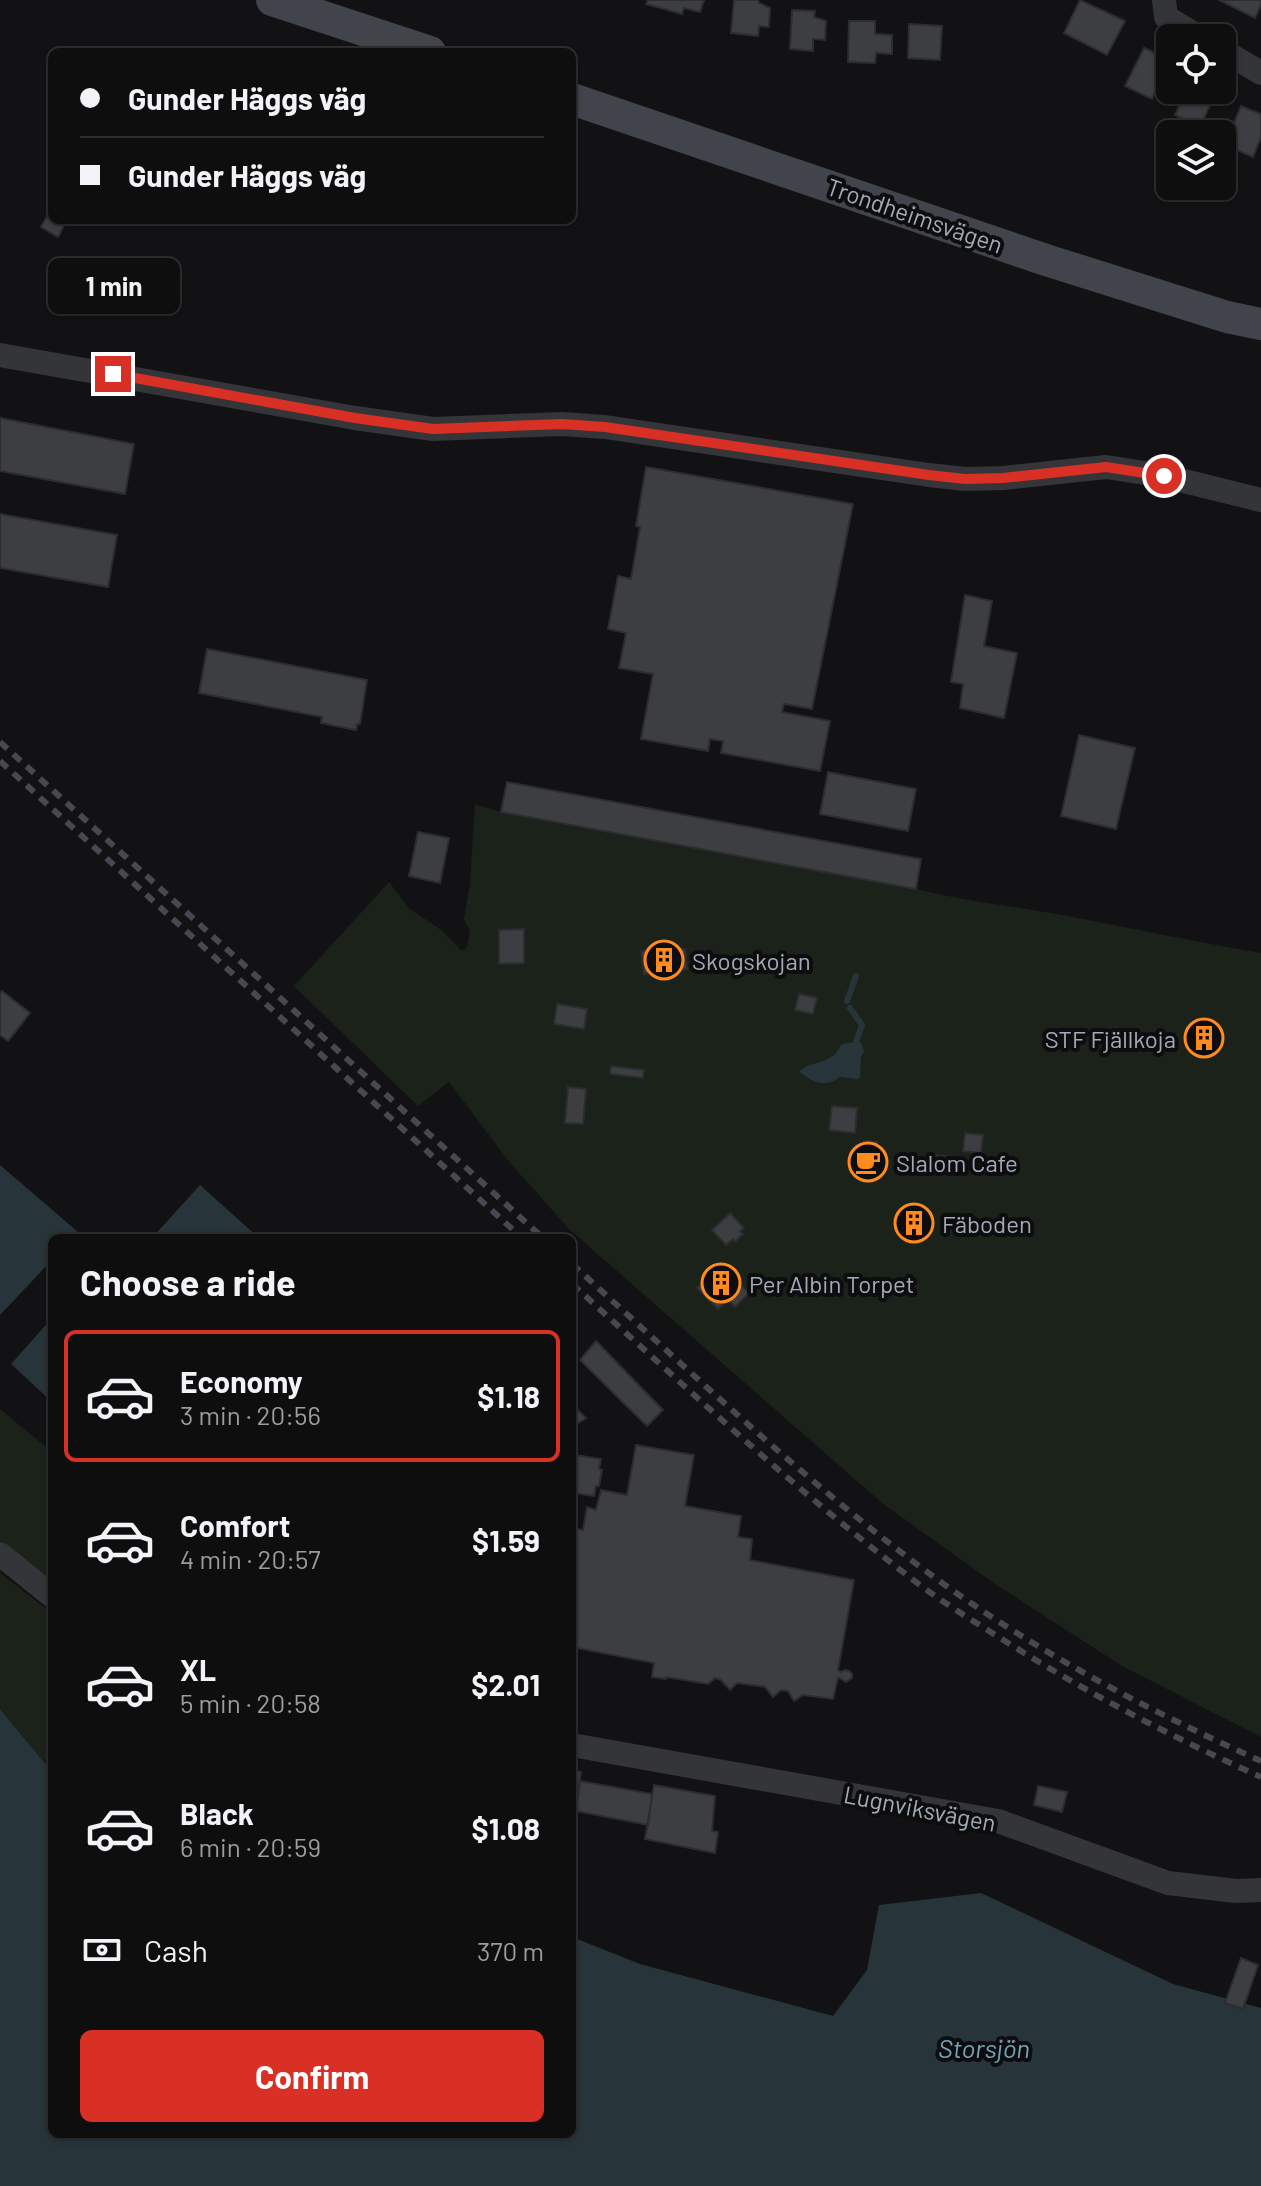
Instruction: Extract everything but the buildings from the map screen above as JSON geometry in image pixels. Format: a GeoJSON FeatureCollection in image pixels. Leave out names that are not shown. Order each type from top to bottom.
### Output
{"type":"FeatureCollection","features":[{"type":"Feature","properties":{"kind":"main road"},"geometry":{"type":"LineString","coordinates":[[272,0],[418,48]]}},
{"type":"Feature","properties":{"kind":"main road","name":"Trondheimsvägen"},"geometry":{"type":"LineString","coordinates":[[576,100],[1046,260],[1227,317],[1261,324]]}},
{"type":"Feature","properties":{"kind":"street"},"geometry":{"type":"LineString","coordinates":[[1164,0],[1166,17],[1178,24]]}},
{"type":"Feature","properties":{"kind":"street"},"geometry":{"type":"LineString","coordinates":[[1236,58],[1261,73]]}},
{"type":"Feature","properties":{"kind":"street"},"geometry":{"type":"LineString","coordinates":[[0,355],[433,429],[562,424],[605,427],[965,479],[1106,467],[1164,476],[1261,500]]}},
{"type":"Feature","properties":{"kind":"street"},"geometry":{"type":"LineString","coordinates":[[0,1554],[48,1593]]}},
{"type":"Feature","properties":{"kind":"street","name":"Lugnviksvägen"},"geometry":{"type":"LineString","coordinates":[[576,1746],[998,1821],[1168,1883],[1236,1891],[1261,1890]]}},
{"type":"Feature","properties":{"kind":"shaded area"},"geometry":{"type":"Polygon","coordinates":[[[475,804],[501,812],[1261,953],[1261,1737],[1122,1666],[995,1584],[882,1503],[570,1230],[510,1163],[449,1082],[418,1106],[294,986],[389,882],[409,908],[441,930],[462,951],[467,947],[470,932],[464,919],[470,884],[475,804]]]}},
{"type":"Feature","properties":{"kind":"shaded area"},"geometry":{"type":"Polygon","coordinates":[[[0,1409],[48,1449],[48,1578],[0,1544],[0,1409]]]}},
{"type":"Feature","properties":{"kind":"shaded area"},"geometry":{"type":"Polygon","coordinates":[[[0,1573],[48,1610],[48,1767],[0,1709],[0,1573]]]}},
{"type":"Feature","properties":{"kind":"water"},"geometry":{"type":"Polygon","coordinates":[[[861,1043],[864,1051],[858,1079],[840,1077],[819,1083],[799,1071],[831,1057],[842,1044],[861,1043]]]}},
{"type":"Feature","properties":{"kind":"water"},"geometry":{"type":"Polygon","coordinates":[[[0,1165],[78,1232],[48,1234],[48,1264],[0,1315],[0,1165]]]}},
{"type":"Feature","properties":{"kind":"water"},"geometry":{"type":"Polygon","coordinates":[[[200,1185],[255,1234],[156,1234],[200,1185]]]}},
{"type":"Feature","properties":{"kind":"water"},"geometry":{"type":"Polygon","coordinates":[[[48,1322],[48,1398],[11,1364],[48,1322]]]}},
{"type":"Feature","properties":{"kind":"water","name":"Storsjön"},"geometry":{"type":"Polygon","coordinates":[[[0,1709],[48,1767],[48,2138],[576,2138],[576,1939],[640,1964],[833,2016],[867,1970],[879,1905],[981,1893],[1173,1984],[1261,2008],[1261,2186],[0,2186],[0,1709]]]}},
{"type":"Feature","properties":{"kind":"waterway"},"geometry":{"type":"LineString","coordinates":[[847,1001],[856,976]]}},
{"type":"Feature","properties":{"kind":"waterway"},"geometry":{"type":"LineString","coordinates":[[850,1008],[862,1025],[856,1042]]}},
{"type":"Feature","properties":{"kind":"railway"},"geometry":{"type":"LineString","coordinates":[[0,742],[539,1234]]}},
{"type":"Feature","properties":{"kind":"railway"},"geometry":{"type":"LineString","coordinates":[[0,761],[518,1234]]}},
{"type":"Feature","properties":{"kind":"railway"},"geometry":{"type":"LineString","coordinates":[[576,1268],[794,1465],[934,1577],[1012,1630],[1093,1678],[1261,1761]]}},
{"type":"Feature","properties":{"kind":"railway"},"geometry":{"type":"LineString","coordinates":[[576,1288],[788,1478],[924,1588],[1005,1641],[1099,1696],[1261,1777]]}},
{"type":"Feature","properties":{"kind":"place","name":"Skogskojan"},"geometry":{"type":"Point","coordinates":[664,960]}},
{"type":"Feature","properties":{"kind":"place","name":"STF Fjällkoja"},"geometry":{"type":"Point","coordinates":[1204,1038]}},
{"type":"Feature","properties":{"kind":"place","name":"Slalom Cafe"},"geometry":{"type":"Point","coordinates":[868,1162]}},
{"type":"Feature","properties":{"kind":"place","name":"Fäboden"},"geometry":{"type":"Point","coordinates":[914,1223]}},
{"type":"Feature","properties":{"kind":"place","name":"Per Albin Torpet"},"geometry":{"type":"Point","coordinates":[721,1283]}},
{"type":"Feature","properties":{"kind":"route"},"geometry":{"type":"LineString","coordinates":[[113,374],[433,429],[562,424],[605,427],[965,479],[1106,467],[1164,476]]}}]}
